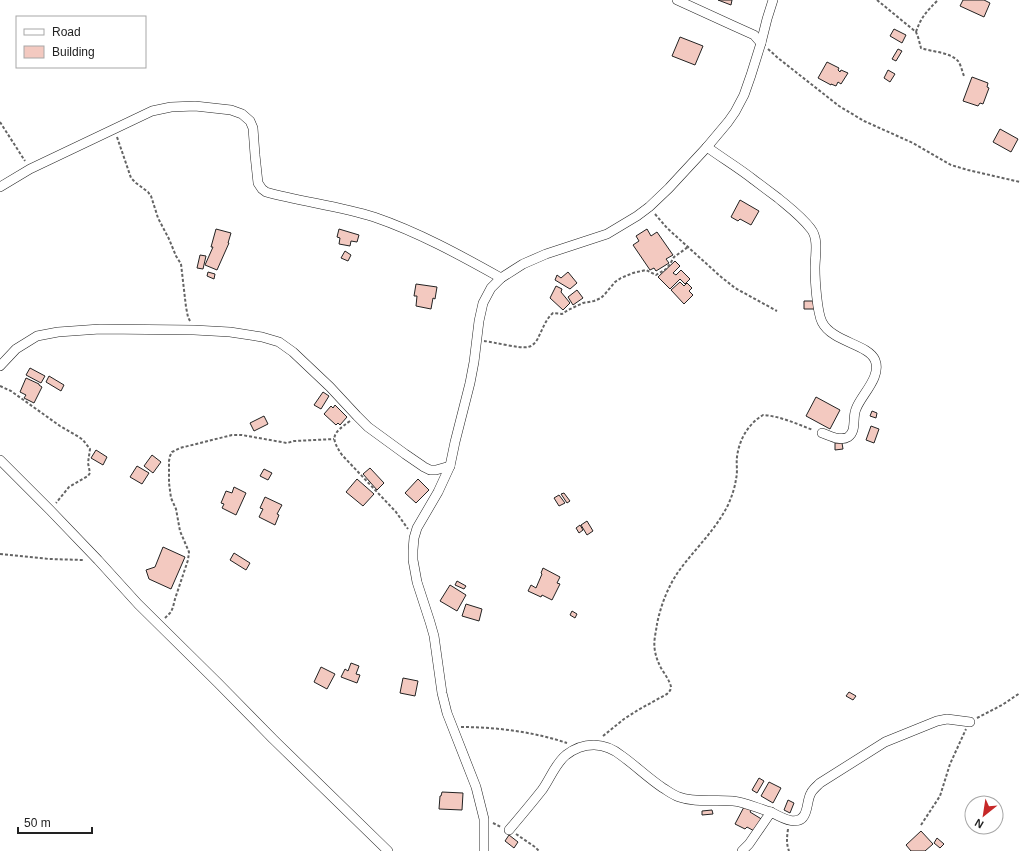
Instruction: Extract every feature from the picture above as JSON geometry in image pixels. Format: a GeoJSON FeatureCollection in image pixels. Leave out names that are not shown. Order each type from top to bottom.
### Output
{"type":"FeatureCollection","features":[{"type":"Feature","properties":{"kind":"street"},"geometry":{"type":"LineString","coordinates":[[677,0],[754,35],[761,43]]}},
{"type":"Feature","properties":{"kind":"street"},"geometry":{"type":"LineString","coordinates":[[484,851],[484,819],[476,787],[447,713],[442,693],[434,636],[417,582],[413,560],[414,538],[420,522],[438,492],[450,466],[456,435],[470,383],[483,303],[491,288],[501,278],[523,264],[546,254],[607,234],[637,216],[649,207],[707,147],[728,122],[744,95],[773,0]]}},
{"type":"Feature","properties":{"kind":"street"},"geometry":{"type":"LineString","coordinates":[[0,187],[30,168],[152,111],[171,107],[195,106],[231,110],[242,114],[250,121],[253,128],[258,183],[266,192],[374,217],[437,243],[501,278]]}},
{"type":"Feature","properties":{"kind":"street"},"geometry":{"type":"LineString","coordinates":[[707,147],[788,206],[812,231],[815,241],[815,268],[818,306],[822,322],[834,335],[860,347],[874,358],[876,372],[856,409],[854,426],[850,436],[841,439],[822,433]]}},
{"type":"Feature","properties":{"kind":"street"},"geometry":{"type":"LineString","coordinates":[[0,366],[16,349],[37,336],[58,332],[100,329],[194,330],[230,332],[262,337],[279,342],[293,352],[330,387],[368,427],[424,467],[430,470],[436,470],[450,466]]}},
{"type":"Feature","properties":{"kind":"street"},"geometry":{"type":"LineString","coordinates":[[0,460],[98,560],[138,604],[388,851]]}},
{"type":"Feature","properties":{"kind":"street"},"geometry":{"type":"LineString","coordinates":[[509,830],[533,801],[566,755],[580,747],[592,744],[605,747],[618,753],[655,782],[678,797],[700,801],[736,801],[796,822],[803,818],[811,792],[820,783],[885,742],[937,721],[947,719],[970,722]]}},
{"type":"Feature","properties":{"kind":"street"},"geometry":{"type":"LineString","coordinates":[[742,851],[749,844],[771,812]]}},
{"type":"Feature","properties":{"kind":"path"},"geometry":{"type":"LineString","coordinates":[[877,0],[916,32],[921,48],[945,54],[959,62],[964,76]]}},
{"type":"Feature","properties":{"kind":"path"},"geometry":{"type":"LineString","coordinates":[[916,32],[920,21],[926,12],[938,0]]}},
{"type":"Feature","properties":{"kind":"path"},"geometry":{"type":"LineString","coordinates":[[761,43],[839,106],[864,122],[913,143],[951,164],[968,170],[1020,182]]}},
{"type":"Feature","properties":{"kind":"path"},"geometry":{"type":"LineString","coordinates":[[0,122],[30,168]]}},
{"type":"Feature","properties":{"kind":"path"},"geometry":{"type":"LineString","coordinates":[[113,128],[119,141],[131,178],[151,196],[158,218],[181,264],[186,307],[188,317],[194,330]]}},
{"type":"Feature","properties":{"kind":"path"},"geometry":{"type":"LineString","coordinates":[[649,207],[667,228],[720,276],[735,288],[777,311]]}},
{"type":"Feature","properties":{"kind":"path"},"geometry":{"type":"LineString","coordinates":[[476,339],[529,347],[537,340],[549,316],[553,313],[562,314],[583,303],[601,298],[615,282],[633,273],[646,270],[656,275],[666,269],[674,257],[688,247]]}},
{"type":"Feature","properties":{"kind":"path"},"geometry":{"type":"LineString","coordinates":[[0,386],[11,391],[54,422],[79,436],[90,449],[88,463],[90,473],[88,476],[69,487],[50,510]]}},
{"type":"Feature","properties":{"kind":"path"},"geometry":{"type":"LineString","coordinates":[[592,744],[624,719],[667,694],[671,689],[659,663],[655,649],[658,616],[671,584],[681,568],[710,534],[728,504],[737,477],[739,446],[746,431],[763,415],[779,418],[822,433]]}},
{"type":"Feature","properties":{"kind":"path"},"geometry":{"type":"LineString","coordinates":[[357,416],[340,428],[336,433],[334,439],[336,446],[342,455],[396,512],[414,538]]}},
{"type":"Feature","properties":{"kind":"path"},"geometry":{"type":"LineString","coordinates":[[159,625],[171,612],[188,560],[189,552],[180,531],[176,509],[171,498],[169,461],[172,452],[180,448],[232,435],[242,435],[286,443],[334,439]]}},
{"type":"Feature","properties":{"kind":"path"},"geometry":{"type":"LineString","coordinates":[[0,554],[49,559],[98,560]]}},
{"type":"Feature","properties":{"kind":"path"},"geometry":{"type":"LineString","coordinates":[[921,825],[940,796],[950,764],[970,722],[1002,705],[1020,693]]}},
{"type":"Feature","properties":{"kind":"path"},"geometry":{"type":"LineString","coordinates":[[452,727],[502,729],[557,739],[580,747]]}},
{"type":"Feature","properties":{"kind":"path"},"geometry":{"type":"LineString","coordinates":[[789,851],[786,840],[790,820]]}},
{"type":"Feature","properties":{"kind":"building"},"geometry":{"type":"Polygon","coordinates":[[[718,0],[732,0],[731,5],[718,0]]]}},
{"type":"Feature","properties":{"kind":"building"},"geometry":{"type":"Polygon","coordinates":[[[963,0],[984,0],[990,3],[984,17],[960,6],[963,0]]]}},
{"type":"Feature","properties":{"kind":"building"},"geometry":{"type":"Polygon","coordinates":[[[894,29],[906,35],[902,43],[890,36],[894,29]]]}},
{"type":"Feature","properties":{"kind":"building"},"geometry":{"type":"Polygon","coordinates":[[[680,37],[703,46],[695,65],[672,56],[680,37]]]}},
{"type":"Feature","properties":{"kind":"building"},"geometry":{"type":"Polygon","coordinates":[[[898,49],[902,51],[896,61],[892,59],[898,49]]]}},
{"type":"Feature","properties":{"kind":"building"},"geometry":{"type":"Polygon","coordinates":[[[827,62],[839,68],[838,70],[840,72],[841,70],[848,73],[841,84],[838,82],[836,86],[831,85],[818,78],[827,62]]]}},
{"type":"Feature","properties":{"kind":"building"},"geometry":{"type":"Polygon","coordinates":[[[888,70],[895,74],[890,82],[884,78],[888,70]]]}},
{"type":"Feature","properties":{"kind":"building"},"geometry":{"type":"Polygon","coordinates":[[[972,77],[988,83],[987,87],[989,88],[983,104],[980,103],[978,106],[963,101],[972,77]]]}},
{"type":"Feature","properties":{"kind":"building"},"geometry":{"type":"Polygon","coordinates":[[[1000,129],[1018,139],[1011,152],[993,142],[1000,129]]]}},
{"type":"Feature","properties":{"kind":"building"},"geometry":{"type":"Polygon","coordinates":[[[740,200],[759,211],[751,225],[740,219],[738,221],[731,217],[740,200]]]}},
{"type":"Feature","properties":{"kind":"building"},"geometry":{"type":"Polygon","coordinates":[[[216,229],[231,233],[229,243],[217,270],[205,265],[213,247],[211,247],[216,229]]]}},
{"type":"Feature","properties":{"kind":"building"},"geometry":{"type":"Polygon","coordinates":[[[339,229],[359,235],[357,242],[351,241],[350,246],[339,244],[340,238],[337,237],[339,229]]]}},
{"type":"Feature","properties":{"kind":"building"},"geometry":{"type":"Polygon","coordinates":[[[647,229],[651,236],[657,232],[673,255],[666,259],[669,263],[656,271],[654,268],[650,270],[633,245],[639,241],[636,236],[647,229]]]}},
{"type":"Feature","properties":{"kind":"building"},"geometry":{"type":"Polygon","coordinates":[[[345,251],[351,255],[348,261],[341,258],[345,251]]]}},
{"type":"Feature","properties":{"kind":"building"},"geometry":{"type":"Polygon","coordinates":[[[200,255],[206,256],[203,269],[197,268],[200,255]]]}},
{"type":"Feature","properties":{"kind":"building"},"geometry":{"type":"Polygon","coordinates":[[[675,261],[680,266],[673,273],[676,275],[681,270],[690,279],[685,284],[680,279],[670,289],[658,277],[675,261]]]}},
{"type":"Feature","properties":{"kind":"building"},"geometry":{"type":"Polygon","coordinates":[[[208,272],[215,274],[214,279],[207,276],[208,272]]]}},
{"type":"Feature","properties":{"kind":"building"},"geometry":{"type":"Polygon","coordinates":[[[568,272],[577,283],[570,289],[555,280],[557,275],[561,278],[568,272]]]}},
{"type":"Feature","properties":{"kind":"building"},"geometry":{"type":"Polygon","coordinates":[[[680,282],[684,286],[687,283],[692,288],[689,291],[693,295],[684,304],[671,290],[680,282]]]}},
{"type":"Feature","properties":{"kind":"building"},"geometry":{"type":"Polygon","coordinates":[[[416,284],[437,287],[435,299],[433,298],[431,309],[416,306],[417,296],[414,296],[416,284]]]}},
{"type":"Feature","properties":{"kind":"building"},"geometry":{"type":"Polygon","coordinates":[[[556,286],[562,289],[561,292],[570,303],[563,310],[550,298],[556,286]]]}},
{"type":"Feature","properties":{"kind":"building"},"geometry":{"type":"Polygon","coordinates":[[[577,290],[583,298],[573,305],[568,297],[577,290]]]}},
{"type":"Feature","properties":{"kind":"building"},"geometry":{"type":"Polygon","coordinates":[[[804,301],[813,301],[814,309],[804,309],[804,301]]]}},
{"type":"Feature","properties":{"kind":"building"},"geometry":{"type":"Polygon","coordinates":[[[30,368],[45,376],[41,383],[26,375],[30,368]]]}},
{"type":"Feature","properties":{"kind":"building"},"geometry":{"type":"Polygon","coordinates":[[[49,376],[64,385],[61,391],[46,382],[49,376]]]}},
{"type":"Feature","properties":{"kind":"building"},"geometry":{"type":"Polygon","coordinates":[[[26,378],[42,387],[34,403],[24,398],[26,395],[20,392],[26,378]]]}},
{"type":"Feature","properties":{"kind":"building"},"geometry":{"type":"Polygon","coordinates":[[[323,392],[329,396],[321,409],[314,405],[323,392]]]}},
{"type":"Feature","properties":{"kind":"building"},"geometry":{"type":"Polygon","coordinates":[[[816,397],[840,410],[830,429],[806,416],[816,397]]]}},
{"type":"Feature","properties":{"kind":"building"},"geometry":{"type":"Polygon","coordinates":[[[335,405],[347,417],[340,425],[338,423],[336,425],[324,414],[331,406],[333,408],[335,405]]]}},
{"type":"Feature","properties":{"kind":"building"},"geometry":{"type":"Polygon","coordinates":[[[872,411],[877,413],[876,418],[870,416],[872,411]]]}},
{"type":"Feature","properties":{"kind":"building"},"geometry":{"type":"Polygon","coordinates":[[[264,416],[268,424],[254,431],[250,423],[264,416]]]}},
{"type":"Feature","properties":{"kind":"building"},"geometry":{"type":"Polygon","coordinates":[[[871,426],[879,429],[874,443],[866,440],[871,426]]]}},
{"type":"Feature","properties":{"kind":"building"},"geometry":{"type":"Polygon","coordinates":[[[835,443],[842,443],[843,449],[835,450],[835,443]]]}},
{"type":"Feature","properties":{"kind":"building"},"geometry":{"type":"Polygon","coordinates":[[[96,450],[107,457],[103,465],[91,458],[96,450]]]}},
{"type":"Feature","properties":{"kind":"building"},"geometry":{"type":"Polygon","coordinates":[[[152,455],[161,462],[153,473],[144,466],[152,455]]]}},
{"type":"Feature","properties":{"kind":"building"},"geometry":{"type":"Polygon","coordinates":[[[137,466],[149,473],[142,484],[130,477],[137,466]]]}},
{"type":"Feature","properties":{"kind":"building"},"geometry":{"type":"Polygon","coordinates":[[[370,468],[384,483],[377,490],[363,474],[370,468]]]}},
{"type":"Feature","properties":{"kind":"building"},"geometry":{"type":"Polygon","coordinates":[[[264,469],[272,473],[268,480],[260,476],[264,469]]]}},
{"type":"Feature","properties":{"kind":"building"},"geometry":{"type":"Polygon","coordinates":[[[357,479],[374,494],[363,506],[346,492],[357,479]]]}},
{"type":"Feature","properties":{"kind":"building"},"geometry":{"type":"Polygon","coordinates":[[[418,479],[429,490],[416,503],[405,493],[418,479]]]}},
{"type":"Feature","properties":{"kind":"building"},"geometry":{"type":"Polygon","coordinates":[[[234,487],[246,493],[236,515],[222,508],[224,504],[221,503],[226,491],[232,493],[234,487]]]}},
{"type":"Feature","properties":{"kind":"building"},"geometry":{"type":"Polygon","coordinates":[[[564,493],[570,501],[567,503],[561,494],[564,493]]]}},
{"type":"Feature","properties":{"kind":"building"},"geometry":{"type":"Polygon","coordinates":[[[559,495],[565,503],[559,506],[554,498],[559,495]]]}},
{"type":"Feature","properties":{"kind":"building"},"geometry":{"type":"Polygon","coordinates":[[[265,497],[282,505],[277,514],[279,515],[275,525],[259,517],[263,509],[260,508],[265,497]]]}},
{"type":"Feature","properties":{"kind":"building"},"geometry":{"type":"Polygon","coordinates":[[[587,521],[593,531],[587,535],[581,525],[587,521]]]}},
{"type":"Feature","properties":{"kind":"building"},"geometry":{"type":"Polygon","coordinates":[[[580,525],[583,530],[579,533],[576,528],[580,525]]]}},
{"type":"Feature","properties":{"kind":"building"},"geometry":{"type":"Polygon","coordinates":[[[163,547],[185,557],[171,589],[149,579],[146,570],[155,567],[163,547]]]}},
{"type":"Feature","properties":{"kind":"building"},"geometry":{"type":"Polygon","coordinates":[[[234,553],[250,563],[246,570],[230,560],[234,553]]]}},
{"type":"Feature","properties":{"kind":"building"},"geometry":{"type":"Polygon","coordinates":[[[543,568],[560,577],[557,583],[560,584],[552,600],[528,591],[531,585],[536,588],[543,568]]]}},
{"type":"Feature","properties":{"kind":"building"},"geometry":{"type":"Polygon","coordinates":[[[457,581],[466,586],[464,589],[455,585],[457,581]]]}},
{"type":"Feature","properties":{"kind":"building"},"geometry":{"type":"Polygon","coordinates":[[[450,585],[466,595],[457,611],[440,601],[450,585]]]}},
{"type":"Feature","properties":{"kind":"building"},"geometry":{"type":"Polygon","coordinates":[[[466,604],[482,609],[479,621],[462,616],[466,604]]]}},
{"type":"Feature","properties":{"kind":"building"},"geometry":{"type":"Polygon","coordinates":[[[572,611],[577,614],[575,618],[570,615],[572,611]]]}},
{"type":"Feature","properties":{"kind":"building"},"geometry":{"type":"Polygon","coordinates":[[[351,663],[359,666],[356,674],[360,675],[357,683],[341,677],[345,669],[348,671],[351,663]]]}},
{"type":"Feature","properties":{"kind":"building"},"geometry":{"type":"Polygon","coordinates":[[[321,667],[335,674],[327,689],[314,682],[321,667]]]}},
{"type":"Feature","properties":{"kind":"building"},"geometry":{"type":"Polygon","coordinates":[[[403,678],[418,681],[415,696],[400,693],[403,678]]]}},
{"type":"Feature","properties":{"kind":"building"},"geometry":{"type":"Polygon","coordinates":[[[849,692],[856,696],[853,700],[846,696],[849,692]]]}},
{"type":"Feature","properties":{"kind":"building"},"geometry":{"type":"Polygon","coordinates":[[[759,778],[764,781],[757,793],[752,790],[759,778]]]}},
{"type":"Feature","properties":{"kind":"building"},"geometry":{"type":"Polygon","coordinates":[[[769,782],[781,788],[773,803],[761,796],[769,782]]]}},
{"type":"Feature","properties":{"kind":"building"},"geometry":{"type":"Polygon","coordinates":[[[442,792],[463,793],[462,810],[439,809],[440,796],[442,792]]]}},
{"type":"Feature","properties":{"kind":"building"},"geometry":{"type":"Polygon","coordinates":[[[788,800],[794,803],[790,813],[784,810],[788,800]]]}},
{"type":"Feature","properties":{"kind":"building"},"geometry":{"type":"Polygon","coordinates":[[[745,805],[752,809],[750,812],[763,820],[756,832],[747,827],[745,829],[735,824],[745,805]]]}},
{"type":"Feature","properties":{"kind":"building"},"geometry":{"type":"Polygon","coordinates":[[[712,810],[713,814],[702,815],[702,811],[712,810]]]}},
{"type":"Feature","properties":{"kind":"building"},"geometry":{"type":"Polygon","coordinates":[[[921,831],[933,844],[925,851],[911,851],[906,845],[921,831]]]}},
{"type":"Feature","properties":{"kind":"building"},"geometry":{"type":"Polygon","coordinates":[[[509,835],[518,842],[514,848],[505,841],[509,835]]]}},
{"type":"Feature","properties":{"kind":"building"},"geometry":{"type":"Polygon","coordinates":[[[937,838],[944,844],[940,848],[934,843],[937,838]]]}}]}
